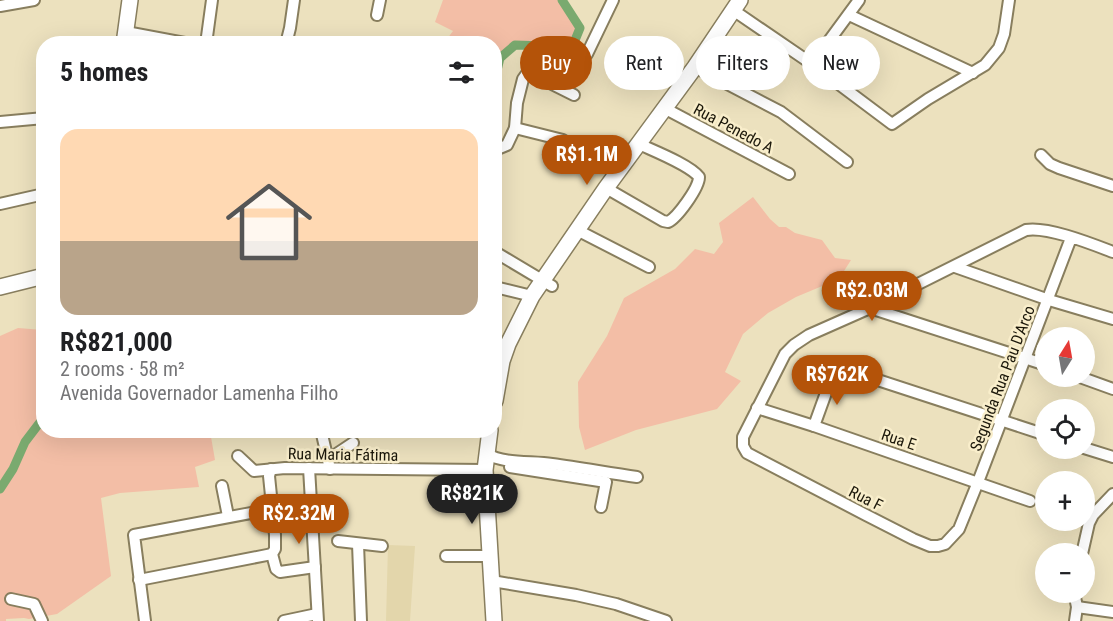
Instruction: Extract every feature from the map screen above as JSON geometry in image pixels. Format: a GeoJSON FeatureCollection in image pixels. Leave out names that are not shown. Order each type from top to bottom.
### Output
{"type":"FeatureCollection","features":[{"type":"Feature","properties":{"kind":"street"},"geometry":{"type":"LineString","coordinates":[[0,6],[34,0]]}},
{"type":"Feature","properties":{"kind":"street"},"geometry":{"type":"LineString","coordinates":[[125,36],[130,0]]}},
{"type":"Feature","properties":{"kind":"street"},"geometry":{"type":"LineString","coordinates":[[207,36],[212,0]]}},
{"type":"Feature","properties":{"kind":"street"},"geometry":{"type":"LineString","coordinates":[[288,36],[294,0]]}},
{"type":"Feature","properties":{"kind":"street"},"geometry":{"type":"LineString","coordinates":[[377,15],[380,0]]}},
{"type":"Feature","properties":{"kind":"street"},"geometry":{"type":"LineString","coordinates":[[592,44],[613,0]]}},
{"type":"Feature","properties":{"kind":"street"},"geometry":{"type":"LineString","coordinates":[[833,36],[860,0]]}},
{"type":"Feature","properties":{"kind":"street"},"geometry":{"type":"LineString","coordinates":[[847,90],[892,124],[985,64],[999,48],[1004,34],[1009,0]]}},
{"type":"Feature","properties":{"kind":"street"},"geometry":{"type":"LineString","coordinates":[[502,361],[532,296],[547,283],[576,230],[737,5],[802,56]]}},
{"type":"Feature","properties":{"kind":"street"},"geometry":{"type":"LineString","coordinates":[[849,15],[973,73]]}},
{"type":"Feature","properties":{"kind":"street"},"geometry":{"type":"LineString","coordinates":[[695,66],[781,112],[847,162]]}},
{"type":"Feature","properties":{"kind":"street"},"geometry":{"type":"LineString","coordinates":[[502,147],[507,145],[515,128],[520,90]]}},
{"type":"Feature","properties":{"kind":"street"},"geometry":{"type":"LineString","coordinates":[[566,90],[574,94]]}},
{"type":"Feature","properties":{"kind":"street","name":"Rua Penedo A"},"geometry":{"type":"LineString","coordinates":[[664,108],[789,174]]}},
{"type":"Feature","properties":{"kind":"street"},"geometry":{"type":"LineString","coordinates":[[0,122],[36,119]]}},
{"type":"Feature","properties":{"kind":"street"},"geometry":{"type":"LineString","coordinates":[[515,128],[563,140]]}},
{"type":"Feature","properties":{"kind":"street"},"geometry":{"type":"LineString","coordinates":[[606,188],[663,221],[668,222],[674,218],[697,186],[699,177],[686,167],[639,144]]}},
{"type":"Feature","properties":{"kind":"street"},"geometry":{"type":"LineString","coordinates":[[1041,155],[1050,164],[1113,186]]}},
{"type":"Feature","properties":{"kind":"street"},"geometry":{"type":"LineString","coordinates":[[0,204],[36,196]]}},
{"type":"Feature","properties":{"kind":"street"},"geometry":{"type":"LineString","coordinates":[[576,230],[649,267]]}},
{"type":"Feature","properties":{"kind":"street"},"geometry":{"type":"LineString","coordinates":[[757,408],[785,354],[809,335],[955,267],[1026,230],[1042,230],[1113,252]]}},
{"type":"Feature","properties":{"kind":"street","name":"Segunda Rua Pau D'Arco"},"geometry":{"type":"LineString","coordinates":[[959,529],[1071,238]]}},
{"type":"Feature","properties":{"kind":"street"},"geometry":{"type":"LineString","coordinates":[[502,256],[547,283]]}},
{"type":"Feature","properties":{"kind":"street"},"geometry":{"type":"LineString","coordinates":[[955,267],[1049,300],[1113,319]]}},
{"type":"Feature","properties":{"kind":"street"},"geometry":{"type":"LineString","coordinates":[[0,287],[36,278]]}},
{"type":"Feature","properties":{"kind":"street"},"geometry":{"type":"LineString","coordinates":[[502,289],[532,296]]}},
{"type":"Feature","properties":{"kind":"street"},"geometry":{"type":"LineString","coordinates":[[870,308],[1035,361]]}},
{"type":"Feature","properties":{"kind":"street"},"geometry":{"type":"LineString","coordinates":[[814,426],[831,379],[840,370],[847,370],[1035,431]]}},
{"type":"Feature","properties":{"kind":"street"},"geometry":{"type":"LineString","coordinates":[[1095,382],[1113,389]]}},
{"type":"Feature","properties":{"kind":"street","name":"Rua E"},"geometry":{"type":"LineString","coordinates":[[757,408],[1030,501]]}},
{"type":"Feature","properties":{"kind":"street","name":"Rua F"},"geometry":{"type":"LineString","coordinates":[[757,408],[743,436],[742,442],[747,453],[930,546],[945,544],[959,529]]}},
{"type":"Feature","properties":{"kind":"street"},"geometry":{"type":"LineString","coordinates":[[323,438],[329,464],[353,443]]}},
{"type":"Feature","properties":{"kind":"street"},"geometry":{"type":"LineString","coordinates":[[489,438],[486,463],[494,621]]}},
{"type":"Feature","properties":{"kind":"street"},"geometry":{"type":"LineString","coordinates":[[1095,451],[1113,457]]}},
{"type":"Feature","properties":{"kind":"street","name":"Rua Maria Fátima"},"geometry":{"type":"LineString","coordinates":[[238,456],[254,471],[309,468],[329,464],[486,463]]}},
{"type":"Feature","properties":{"kind":"street"},"geometry":{"type":"LineString","coordinates":[[486,463],[494,458],[553,464],[637,477]]}},
{"type":"Feature","properties":{"kind":"street"},"geometry":{"type":"LineString","coordinates":[[486,463],[606,482],[601,507]]}},
{"type":"Feature","properties":{"kind":"street"},"geometry":{"type":"LineString","coordinates":[[284,621],[318,617],[309,468]]}},
{"type":"Feature","properties":{"kind":"street"},"geometry":{"type":"LineString","coordinates":[[272,469],[269,476],[275,544],[273,554],[277,572],[315,567]]}},
{"type":"Feature","properties":{"kind":"street"},"geometry":{"type":"LineString","coordinates":[[222,486],[228,516]]}},
{"type":"Feature","properties":{"kind":"street"},"geometry":{"type":"LineString","coordinates":[[1084,543],[1093,515],[1113,494]]}},
{"type":"Feature","properties":{"kind":"street"},"geometry":{"type":"LineString","coordinates":[[145,621],[134,535],[272,509]]}},
{"type":"Feature","properties":{"kind":"street"},"geometry":{"type":"LineString","coordinates":[[338,541],[382,546]]}},
{"type":"Feature","properties":{"kind":"street"},"geometry":{"type":"LineString","coordinates":[[358,544],[361,621]]}},
{"type":"Feature","properties":{"kind":"street"},"geometry":{"type":"LineString","coordinates":[[140,580],[273,554]]}},
{"type":"Feature","properties":{"kind":"street"},"geometry":{"type":"LineString","coordinates":[[446,556],[490,556]]}},
{"type":"Feature","properties":{"kind":"street"},"geometry":{"type":"LineString","coordinates":[[492,581],[616,604],[666,621]]}},
{"type":"Feature","properties":{"kind":"street"},"geometry":{"type":"LineString","coordinates":[[11,599],[34,604],[42,621]]}},
{"type":"Feature","properties":{"kind":"street"},"geometry":{"type":"LineString","coordinates":[[1075,621],[1076,603]]}},
{"type":"Feature","properties":{"kind":"street"},"geometry":{"type":"LineString","coordinates":[[1077,606],[1113,612]]}},
{"type":"Feature","properties":{"kind":"shaded area"},"geometry":{"type":"Polygon","coordinates":[[[443,0],[564,0],[580,28],[578,36],[520,36],[520,48],[508,51],[502,58],[502,36],[449,36],[453,31],[435,22],[443,0]]]}},
{"type":"Feature","properties":{"kind":"shaded area"},"geometry":{"type":"Polygon","coordinates":[[[753,197],[779,227],[786,227],[795,233],[822,240],[835,258],[851,260],[839,279],[796,297],[768,313],[743,334],[725,372],[741,381],[717,409],[636,430],[585,450],[579,427],[578,382],[607,336],[624,298],[675,269],[695,249],[714,254],[723,242],[719,223],[753,197]]]}},
{"type":"Feature","properties":{"kind":"shaded area"},"geometry":{"type":"Polygon","coordinates":[[[18,328],[36,329],[36,438],[211,438],[215,460],[195,467],[199,487],[120,493],[101,498],[111,576],[57,614],[29,619],[6,619],[6,621],[0,621],[0,336],[18,328]]]}},
{"type":"Feature","properties":{"kind":"shaded area"},"geometry":{"type":"Polygon","coordinates":[[[388,545],[415,546],[410,621],[386,621],[388,545]]]}},
{"type":"Feature","properties":{"kind":"waterway"},"geometry":{"type":"LineString","coordinates":[[502,56],[515,45],[545,46],[560,51],[571,50],[580,28],[562,0]]}},
{"type":"Feature","properties":{"kind":"waterway"},"geometry":{"type":"LineString","coordinates":[[0,489],[13,469],[25,442],[36,428]]}}]}
